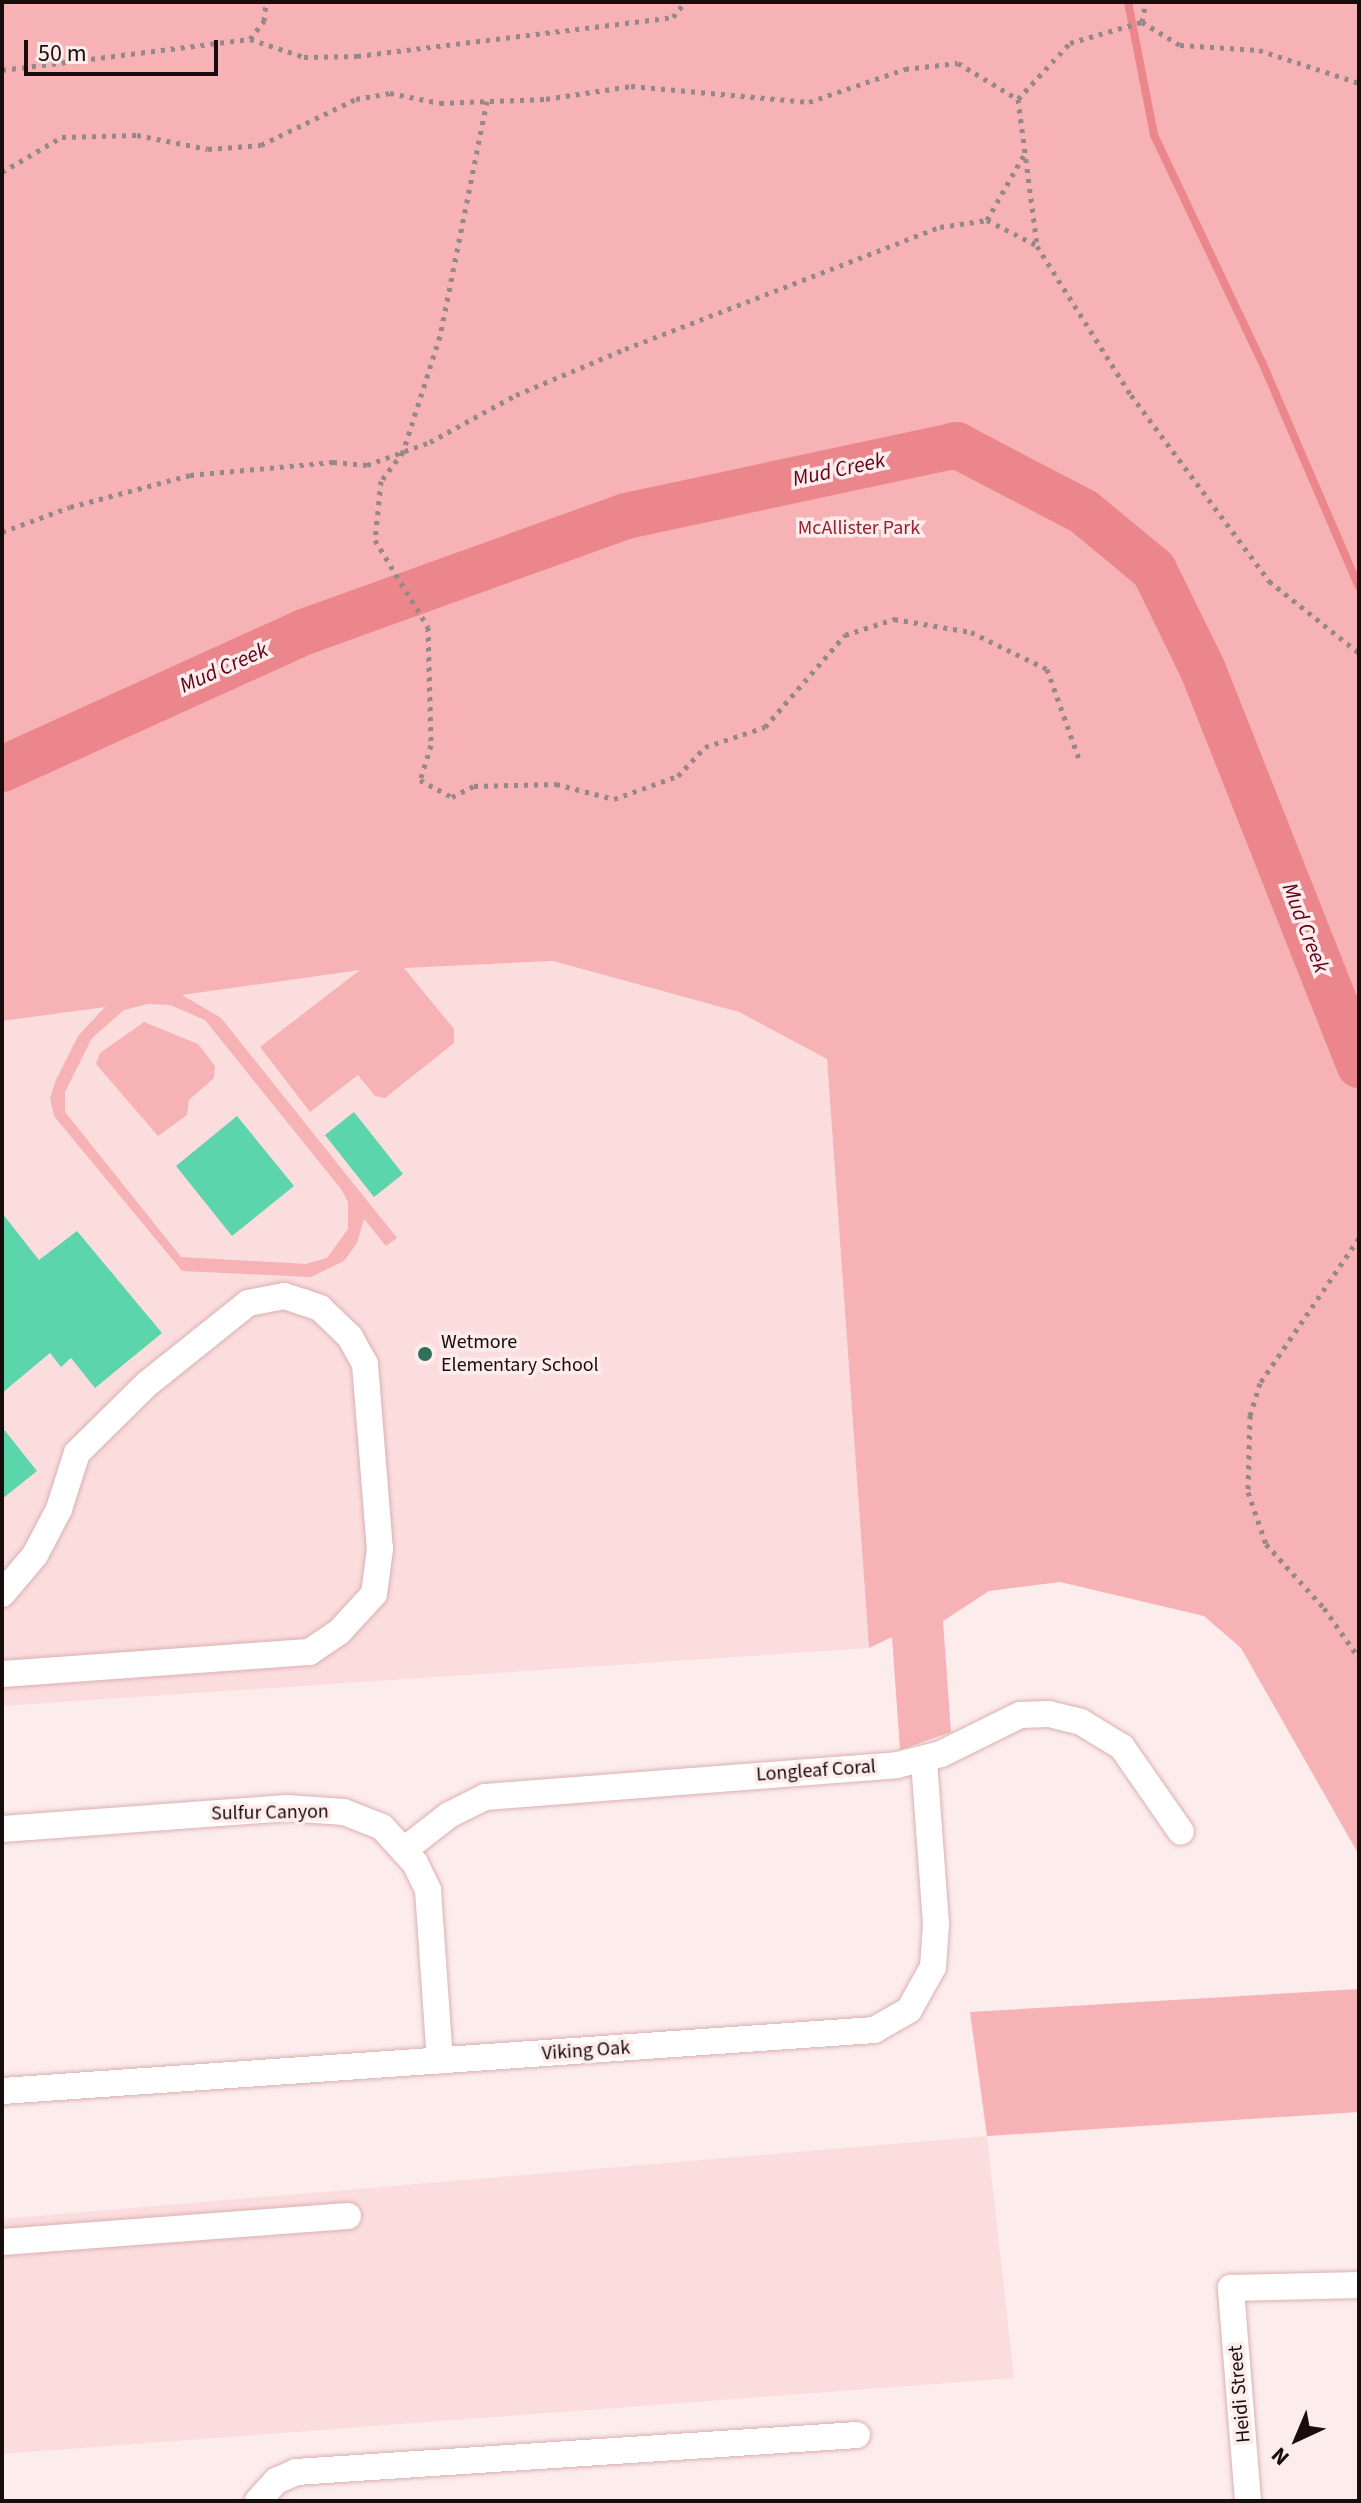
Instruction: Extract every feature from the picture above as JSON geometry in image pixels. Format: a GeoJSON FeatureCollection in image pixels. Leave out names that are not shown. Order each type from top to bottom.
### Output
{"type":"FeatureCollection","features":[{"type":"Feature","properties":{"kind":"street"},"geometry":{"type":"LineString","coordinates":[[2,1594],[35,1555],[59,1509],[77,1453],[147,1384],[248,1303],[294,1299],[320,1308],[350,1337],[365,1364],[380,1549],[374,1594],[339,1632],[309,1652],[2,1674]]}},
{"type":"Feature","properties":{"kind":"street","name":"Longleaf Coral"},"geometry":{"type":"LineString","coordinates":[[404,1850],[449,1815],[485,1797],[924,1760],[1020,1715],[1060,1715],[1122,1747],[1181,1832]]}},
{"type":"Feature","properties":{"kind":"street","name":"Viking Oak"},"geometry":{"type":"LineString","coordinates":[[2,2091],[857,2032],[889,2024],[923,1992],[933,1967],[936,1924],[924,1760]]}},
{"type":"Feature","properties":{"kind":"street","name":"Sulfur Canyon"},"geometry":{"type":"LineString","coordinates":[[2,1829],[324,1809],[382,1827],[404,1850],[428,1890],[433,1920],[440,2061]]}},
{"type":"Feature","properties":{"kind":"street"},"geometry":{"type":"LineString","coordinates":[[2,2242],[348,2216]]}},
{"type":"Feature","properties":{"kind":"street","name":"Heidi Street"},"geometry":{"type":"LineString","coordinates":[[1248,2501],[1231,2288],[1359,2285]]}},
{"type":"Feature","properties":{"kind":"street"},"geometry":{"type":"LineString","coordinates":[[258,2501],[276,2481],[296,2472],[857,2435]]}},
{"type":"Feature","properties":{"kind":"path"},"geometry":{"type":"LineString","coordinates":[[250,39],[264,21],[266,2]]}},
{"type":"Feature","properties":{"kind":"path"},"geometry":{"type":"LineString","coordinates":[[2,70],[250,39],[304,57],[357,56],[673,17],[685,2]]}},
{"type":"Feature","properties":{"kind":"path"},"geometry":{"type":"LineString","coordinates":[[1142,22],[1146,2]]}},
{"type":"Feature","properties":{"kind":"path"},"geometry":{"type":"LineString","coordinates":[[1018,99],[1070,43],[1142,22],[1180,45],[1259,50],[1359,83]]}},
{"type":"Feature","properties":{"kind":"path"},"geometry":{"type":"LineString","coordinates":[[2,172],[62,137],[137,135],[221,148],[261,145],[356,99],[390,93],[440,103],[546,99],[631,86],[809,102],[905,69],[958,63],[1018,99]]}},
{"type":"Feature","properties":{"kind":"path"},"geometry":{"type":"LineString","coordinates":[[1018,99],[1037,246],[1131,395],[1269,581],[1359,653]]}},
{"type":"Feature","properties":{"kind":"path"},"geometry":{"type":"LineString","coordinates":[[487,101],[440,336],[403,452],[381,481],[375,540],[428,627],[431,745],[420,780],[452,797],[474,786],[556,784],[614,799],[678,776],[705,747],[765,727],[845,635],[894,619],[971,632],[1047,669],[1079,759]]}},
{"type":"Feature","properties":{"kind":"path"},"geometry":{"type":"LineString","coordinates":[[987,220],[1025,154]]}},
{"type":"Feature","properties":{"kind":"path"},"geometry":{"type":"LineString","coordinates":[[2,532],[70,507],[190,475],[333,462],[367,465],[403,452],[625,349],[940,227],[987,220],[1037,246]]}},
{"type":"Feature","properties":{"kind":"path"},"geometry":{"type":"LineString","coordinates":[[1359,1238],[1260,1383],[1250,1415],[1248,1492],[1266,1544],[1324,1608],[1359,1658]]}},
{"type":"Feature","properties":{"kind":"shaded area","name":"Wetmore Elementary School"},"geometry":{"type":"Polygon","coordinates":[[[553,961],[739,1012],[827,1059],[869,1648],[2,1706],[2,1021],[349,970],[553,961]]]}},
{"type":"Feature","properties":{"kind":"shaded area"},"geometry":{"type":"Polygon","coordinates":[[[987,2136],[1014,2378],[2,2454],[2,2219],[987,2136]]]}},
{"type":"Feature","properties":{"kind":"green space","name":"McAllister Park"},"geometry":{"type":"Polygon","coordinates":[[[2,2],[1357,2],[1359,1855],[1241,1648],[1204,1616],[1060,1582],[989,1591],[943,1621],[951,1732],[900,1750],[892,1637],[869,1648],[827,1059],[739,1012],[553,961],[404,968],[454,1029],[454,1043],[385,1098],[375,1096],[358,1075],[310,1112],[260,1047],[360,970],[182,995],[221,1018],[397,1238],[386,1246],[364,1219],[357,1243],[344,1261],[311,1277],[182,1271],[54,1116],[50,1098],[56,1080],[78,1036],[105,1007],[2,1021],[2,2]],[[148,1004],[124,1010],[92,1038],[65,1092],[65,1112],[181,1257],[306,1264],[327,1258],[348,1229],[348,1202],[341,1189],[205,1020],[170,1005],[148,1004]]]}},
{"type":"Feature","properties":{"kind":"green space"},"geometry":{"type":"Polygon","coordinates":[[[144,1022],[198,1044],[215,1066],[214,1078],[189,1100],[187,1115],[158,1136],[96,1064],[100,1053],[144,1022]]]}},
{"type":"Feature","properties":{"kind":"green space"},"geometry":{"type":"Polygon","coordinates":[[[1359,1989],[1359,2112],[987,2136],[970,2012],[1359,1989]]]}},
{"type":"Feature","properties":{"kind":"building"},"geometry":{"type":"Polygon","coordinates":[[[354,1112],[403,1174],[374,1197],[325,1135],[354,1112]]]}},
{"type":"Feature","properties":{"kind":"building"},"geometry":{"type":"Polygon","coordinates":[[[237,1116],[294,1186],[232,1236],[176,1166],[237,1116]]]}},
{"type":"Feature","properties":{"kind":"building"},"geometry":{"type":"Polygon","coordinates":[[[2,1213],[39,1260],[77,1231],[162,1333],[95,1388],[71,1358],[61,1367],[50,1353],[2,1393],[2,1213]]]}},
{"type":"Feature","properties":{"kind":"building"},"geometry":{"type":"Polygon","coordinates":[[[2,1427],[37,1471],[2,1499],[2,1427]]]}},
{"type":"Feature","properties":{"kind":"waterway"},"geometry":{"type":"LineString","coordinates":[[1128,2],[1154,135],[1262,362],[1359,587]]}},
{"type":"Feature","properties":{"kind":"waterway","name":"Mud Creek"},"geometry":{"type":"LineString","coordinates":[[2,769],[304,632],[626,516],[956,445],[1084,512],[1154,570],[1203,670],[1359,1065]]}},
{"type":"Feature","properties":{"kind":"place","name":"Wetmore Elementary School"},"geometry":{"type":"Point","coordinates":[425,1354]}}]}
